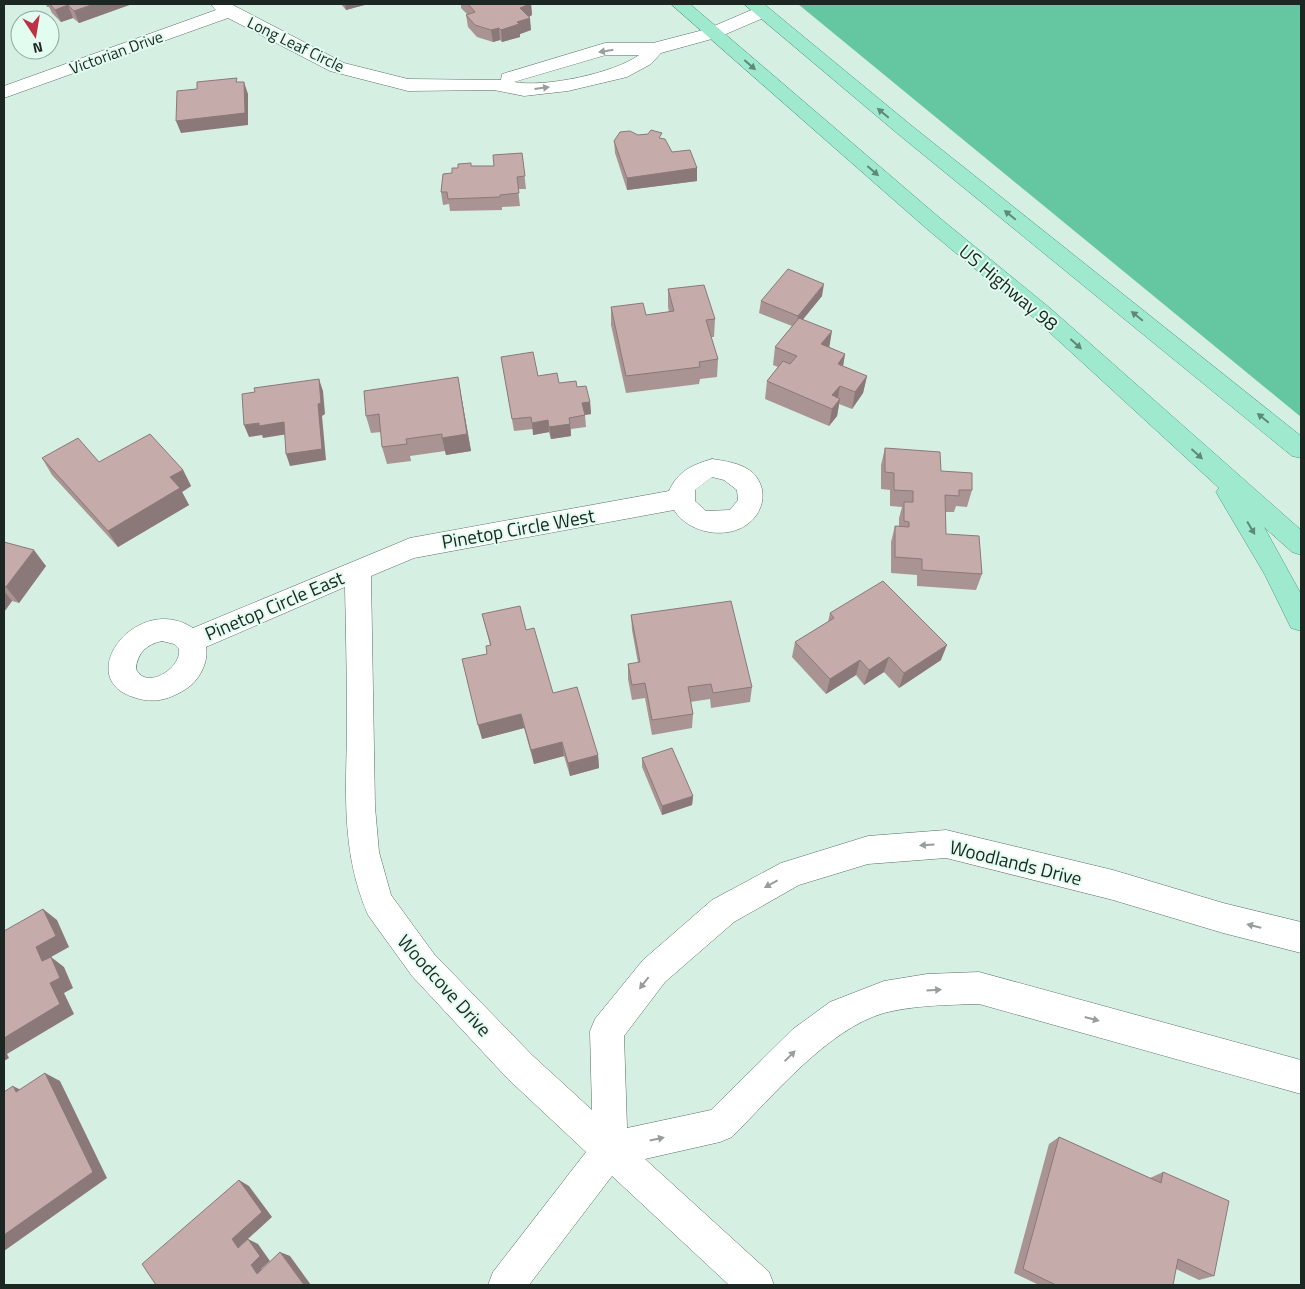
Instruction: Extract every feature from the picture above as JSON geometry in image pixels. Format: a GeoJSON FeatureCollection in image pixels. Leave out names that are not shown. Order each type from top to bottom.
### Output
{"type":"FeatureCollection","features":[{"type":"Feature","properties":{"kind":"main road","name":"US Highway 98"},"geometry":{"type":"LineString","coordinates":[[680,4],[934,224],[1043,314],[1216,471],[1301,545]]}},
{"type":"Feature","properties":{"kind":"main road"},"geometry":{"type":"LineString","coordinates":[[758,8],[905,130],[1301,449]]}},
{"type":"Feature","properties":{"kind":"main road"},"geometry":{"type":"LineString","coordinates":[[1216,471],[1275,569],[1301,620]]}},
{"type":"Feature","properties":{"kind":"street","name":"Long Leaf Circle"},"geometry":{"type":"LineString","coordinates":[[224,7],[337,67],[408,85],[463,86],[494,84],[605,49],[654,50],[713,33],[758,8]]}},
{"type":"Feature","properties":{"kind":"street","name":"Victorian Drive"},"geometry":{"type":"LineString","coordinates":[[4,92],[224,7]]}},
{"type":"Feature","properties":{"kind":"street","name":"Long Leaf Circle"},"geometry":{"type":"LineString","coordinates":[[494,84],[524,90],[593,80],[632,68],[654,50]]}},
{"type":"Feature","properties":{"kind":"street","name":"Pinetop Circle West"},"geometry":{"type":"LineString","coordinates":[[358,569],[410,548],[495,531],[681,499]]}},
{"type":"Feature","properties":{"kind":"street","name":"Pinetop Circle East"},"geometry":{"type":"LineString","coordinates":[[191,640],[358,569]]}},
{"type":"Feature","properties":{"kind":"street","name":"Woodcove Drive"},"geometry":{"type":"LineString","coordinates":[[358,569],[361,728],[360,807],[366,860],[379,904],[423,965],[520,1067],[756,1285]]}},
{"type":"Feature","properties":{"kind":"street","name":"Woodlands Drive"},"geometry":{"type":"LineString","coordinates":[[610,1150],[607,1031],[654,971],[689,939],[723,911],[792,872],[868,850],[946,844],[1113,886],[1223,918],[1301,938]]}},
{"type":"Feature","properties":{"kind":"street"},"geometry":{"type":"LineString","coordinates":[[506,1285],[610,1150],[720,1125],[805,1041],[842,1014],[884,997],[927,990],[979,988],[1301,1077]]}},
{"type":"Feature","properties":{"kind":"green space"},"geometry":{"type":"Polygon","coordinates":[[[798,4],[1301,4],[1301,417],[798,4]]]}},
{"type":"Feature","properties":{"kind":"building"},"geometry":{"type":"Polygon","coordinates":[[[50,4],[94,4],[74,11],[68,5],[55,10],[50,4]]]}},
{"type":"Feature","properties":{"kind":"building"},"geometry":{"type":"Polygon","coordinates":[[[468,4],[530,4],[520,8],[530,18],[501,30],[499,28],[491,30],[475,25],[466,15],[475,12],[468,4]]]}},
{"type":"Feature","properties":{"kind":"building"},"geometry":{"type":"Polygon","coordinates":[[[237,78],[236,82],[244,82],[245,113],[176,121],[177,91],[197,89],[197,82],[237,78]]]}},
{"type":"Feature","properties":{"kind":"building"},"geometry":{"type":"Polygon","coordinates":[[[651,130],[662,133],[659,138],[665,139],[672,152],[690,150],[697,168],[627,178],[614,141],[620,132],[630,131],[638,135],[648,134],[651,130]]]}},
{"type":"Feature","properties":{"kind":"building"},"geometry":{"type":"Polygon","coordinates":[[[522,153],[525,176],[517,177],[519,193],[500,195],[500,197],[448,199],[447,192],[441,192],[443,174],[452,173],[452,168],[458,168],[458,164],[471,163],[471,166],[494,166],[493,155],[522,153]]]}},
{"type":"Feature","properties":{"kind":"building"},"geometry":{"type":"Polygon","coordinates":[[[788,269],[824,284],[798,316],[761,301],[788,269]]]}},
{"type":"Feature","properties":{"kind":"building"},"geometry":{"type":"Polygon","coordinates":[[[704,285],[715,319],[706,320],[718,359],[699,362],[700,367],[626,376],[611,307],[643,303],[646,315],[674,311],[668,289],[704,285]]]}},
{"type":"Feature","properties":{"kind":"building"},"geometry":{"type":"Polygon","coordinates":[[[799,318],[832,331],[821,344],[845,354],[838,364],[867,376],[855,392],[840,386],[832,395],[840,399],[832,409],[767,381],[783,361],[790,364],[797,356],[775,347],[799,318]]]}},
{"type":"Feature","properties":{"kind":"building"},"geometry":{"type":"Polygon","coordinates":[[[533,352],[538,376],[557,373],[559,383],[576,381],[577,387],[586,386],[590,402],[582,403],[585,415],[569,418],[570,424],[549,427],[548,420],[532,423],[531,417],[512,419],[501,357],[533,352]]]}},
{"type":"Feature","properties":{"kind":"building"},"geometry":{"type":"Polygon","coordinates":[[[458,377],[467,434],[442,438],[442,434],[406,439],[407,444],[382,447],[379,414],[366,416],[364,391],[458,377]]]}},
{"type":"Feature","properties":{"kind":"building"},"geometry":{"type":"Polygon","coordinates":[[[319,379],[321,403],[318,404],[322,449],[286,454],[284,422],[259,426],[259,423],[244,425],[242,394],[255,392],[254,388],[319,379]]]}},
{"type":"Feature","properties":{"kind":"building"},"geometry":{"type":"Polygon","coordinates":[[[150,434],[183,470],[170,477],[180,488],[108,531],[42,458],[78,438],[99,462],[150,434]]]}},
{"type":"Feature","properties":{"kind":"building"},"geometry":{"type":"Polygon","coordinates":[[[885,448],[940,452],[941,471],[972,473],[972,490],[959,490],[959,496],[945,495],[946,534],[979,536],[982,574],[922,570],[922,559],[895,557],[895,526],[909,527],[909,522],[904,521],[904,502],[913,502],[913,491],[894,490],[894,473],[885,472],[885,448]]]}},
{"type":"Feature","properties":{"kind":"building"},"geometry":{"type":"Polygon","coordinates":[[[4,542],[34,550],[6,587],[4,586],[4,542]]]}},
{"type":"Feature","properties":{"kind":"building"},"geometry":{"type":"Polygon","coordinates":[[[883,581],[947,645],[904,673],[889,657],[869,670],[860,660],[830,679],[795,642],[834,618],[830,613],[883,581]]]}},
{"type":"Feature","properties":{"kind":"building"},"geometry":{"type":"Polygon","coordinates":[[[731,601],[752,687],[713,693],[711,684],[688,687],[693,714],[652,720],[645,683],[632,685],[628,664],[640,662],[631,615],[731,601]]]}},
{"type":"Feature","properties":{"kind":"building"},"geometry":{"type":"Polygon","coordinates":[[[520,606],[526,630],[534,628],[553,693],[577,687],[598,755],[568,763],[562,742],[531,750],[521,714],[478,725],[462,659],[487,654],[486,646],[491,645],[482,614],[520,606]]]}},
{"type":"Feature","properties":{"kind":"building"},"geometry":{"type":"Polygon","coordinates":[[[672,748],[693,796],[662,806],[642,758],[672,748]]]}},
{"type":"Feature","properties":{"kind":"building"},"geometry":{"type":"Polygon","coordinates":[[[43,909],[56,936],[36,947],[42,961],[51,957],[60,978],[50,983],[60,1004],[4,1038],[4,931],[43,909]]]}},
{"type":"Feature","properties":{"kind":"building"},"geometry":{"type":"Polygon","coordinates":[[[45,1073],[93,1172],[4,1235],[4,1092],[13,1086],[16,1092],[45,1073]]]}},
{"type":"Feature","properties":{"kind":"building"},"geometry":{"type":"Polygon","coordinates":[[[1059,1137],[1161,1183],[1163,1172],[1229,1201],[1214,1276],[1178,1259],[1173,1285],[1056,1285],[1023,1269],[1059,1137]]]}},
{"type":"Feature","properties":{"kind":"building"},"geometry":{"type":"Polygon","coordinates":[[[239,1180],[262,1212],[232,1239],[238,1248],[248,1239],[260,1256],[251,1265],[257,1274],[280,1252],[304,1285],[156,1285],[142,1264],[239,1180]]]}}]}
